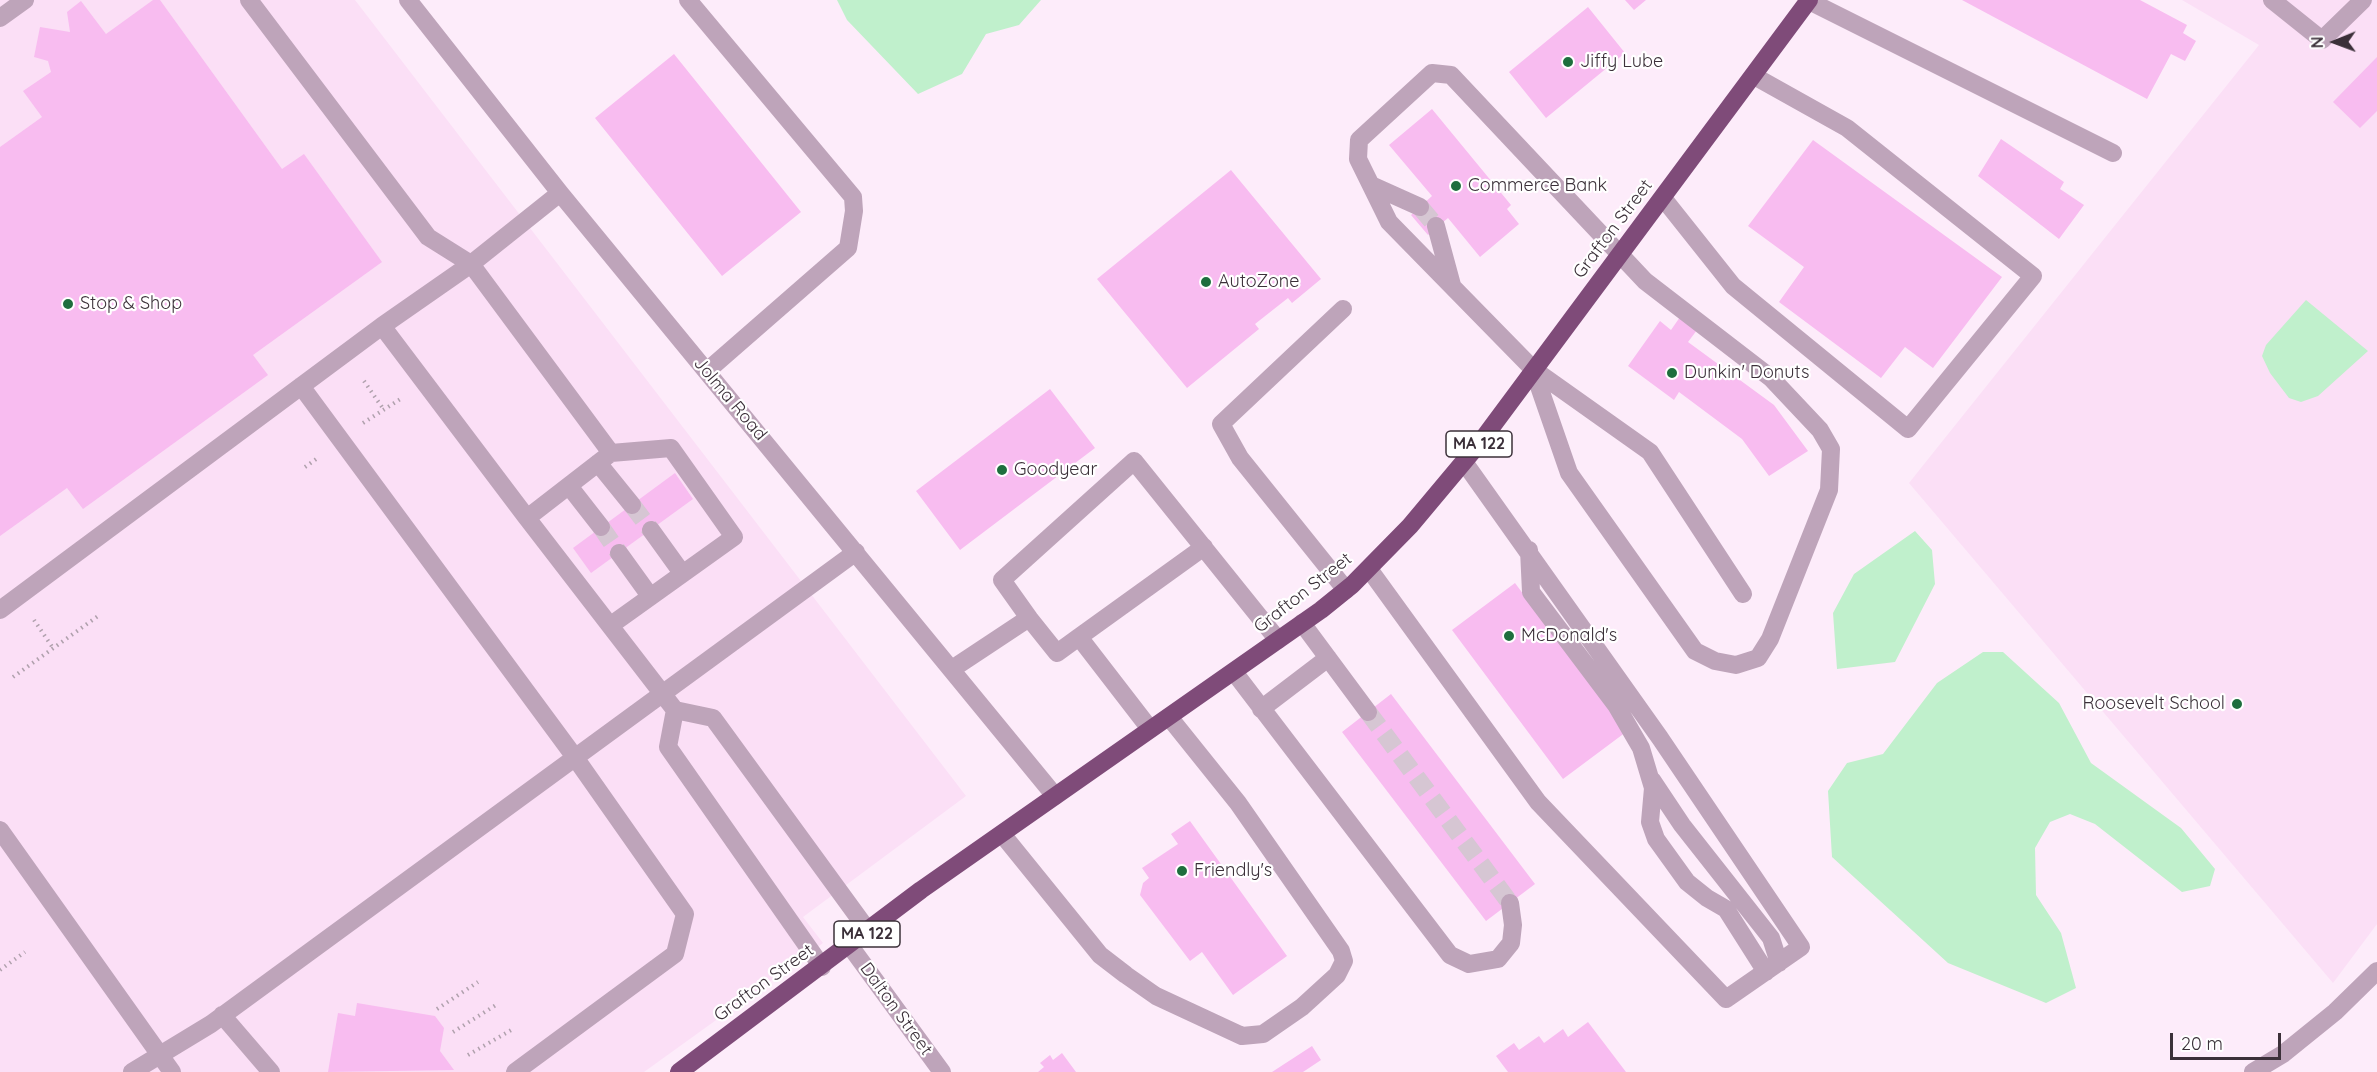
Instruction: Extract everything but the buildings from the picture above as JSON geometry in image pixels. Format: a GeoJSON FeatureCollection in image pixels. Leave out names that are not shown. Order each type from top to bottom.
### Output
{"type":"FeatureCollection","features":[{"type":"Feature","properties":{"kind":"highway","name":"Grafton Street"},"geometry":{"type":"LineString","coordinates":[[681,1071],[850,946],[921,890],[1234,672],[1346,590],[1369,569],[1410,526],[1464,462],[1809,0]]}},
{"type":"Feature","properties":{"kind":"street"},"geometry":{"type":"LineString","coordinates":[[0,18],[25,0]]}},
{"type":"Feature","properties":{"kind":"street"},"geometry":{"type":"LineString","coordinates":[[249,0],[428,237],[471,264],[605,458],[632,505]]}},
{"type":"Feature","properties":{"kind":"street"},"geometry":{"type":"LineString","coordinates":[[688,0],[853,197],[854,212],[848,248],[707,371]]}},
{"type":"Feature","properties":{"kind":"street"},"geometry":{"type":"LineString","coordinates":[[1809,0],[2113,153]]}},
{"type":"Feature","properties":{"kind":"street"},"geometry":{"type":"LineString","coordinates":[[2272,0],[2322,40],[2363,0]]}},
{"type":"Feature","properties":{"kind":"street","name":"Jolma Road"},"geometry":{"type":"LineString","coordinates":[[411,1],[560,193],[1055,796]]}},
{"type":"Feature","properties":{"kind":"street"},"geometry":{"type":"LineString","coordinates":[[1533,369],[1569,473],[1695,651],[1736,665],[1758,658],[1770,639],[1829,490],[1831,449],[1820,430],[1771,378],[1645,281],[1451,75],[1432,73],[1359,140],[1358,159],[1389,222],[1533,369],[1650,452],[1743,594]]}},
{"type":"Feature","properties":{"kind":"street"},"geometry":{"type":"LineString","coordinates":[[1663,198],[1733,286],[1908,429],[2033,276],[1847,128],[1754,76]]}},
{"type":"Feature","properties":{"kind":"street"},"geometry":{"type":"LineString","coordinates":[[1371,185],[1420,207]]}},
{"type":"Feature","properties":{"kind":"street"},"geometry":{"type":"LineString","coordinates":[[0,610],[382,326],[471,264],[560,193]]}},
{"type":"Feature","properties":{"kind":"street"},"geometry":{"type":"LineString","coordinates":[[1436,226],[1452,287]]}},
{"type":"Feature","properties":{"kind":"street"},"geometry":{"type":"LineString","coordinates":[[1343,309],[1221,424],[1240,458],[1346,590]]}},
{"type":"Feature","properties":{"kind":"street"},"geometry":{"type":"LineString","coordinates":[[382,326],[675,710],[713,718],[868,932]]}},
{"type":"Feature","properties":{"kind":"street"},"geometry":{"type":"LineString","coordinates":[[301,386],[574,756],[685,914],[675,954],[536,1059],[515,1072]]}},
{"type":"Feature","properties":{"kind":"street"},"geometry":{"type":"LineString","coordinates":[[527,518],[605,458],[671,448],[734,537],[610,625]]}},
{"type":"Feature","properties":{"kind":"street"},"geometry":{"type":"LineString","coordinates":[[1204,547],[1057,653],[1002,580],[1134,461],[1204,547],[1278,640]]}},
{"type":"Feature","properties":{"kind":"street"},"geometry":{"type":"LineString","coordinates":[[1369,569],[1538,802],[1726,999],[1801,947],[1529,550],[1464,462]]}},
{"type":"Feature","properties":{"kind":"street"},"geometry":{"type":"LineString","coordinates":[[569,486],[601,527]]}},
{"type":"Feature","properties":{"kind":"street"},"geometry":{"type":"LineString","coordinates":[[651,530],[682,573]]}},
{"type":"Feature","properties":{"kind":"street"},"geometry":{"type":"LineString","coordinates":[[1529,550],[1531,592],[1616,705],[1641,748],[1650,777],[1653,806],[1650,822],[1656,839],[1687,882],[1726,909],[1772,967]]}},
{"type":"Feature","properties":{"kind":"street"},"geometry":{"type":"LineString","coordinates":[[619,552],[650,596]]}},
{"type":"Feature","properties":{"kind":"street"},"geometry":{"type":"LineString","coordinates":[[132,1072],[222,1016],[574,756],[856,552]]}},
{"type":"Feature","properties":{"kind":"street"},"geometry":{"type":"LineString","coordinates":[[952,669],[1029,618]]}},
{"type":"Feature","properties":{"kind":"street"},"geometry":{"type":"LineString","coordinates":[[1302,623],[1368,712]]}},
{"type":"Feature","properties":{"kind":"street"},"geometry":{"type":"LineString","coordinates":[[1079,637],[1150,729]]}},
{"type":"Feature","properties":{"kind":"street"},"geometry":{"type":"LineString","coordinates":[[1261,709],[1328,658]]}},
{"type":"Feature","properties":{"kind":"street"},"geometry":{"type":"LineString","coordinates":[[1234,672],[1450,955],[1469,964],[1498,959],[1511,943],[1513,925],[1510,903]]}},
{"type":"Feature","properties":{"kind":"street"},"geometry":{"type":"LineString","coordinates":[[675,710],[668,747],[822,966]]}},
{"type":"Feature","properties":{"kind":"street"},"geometry":{"type":"LineString","coordinates":[[1002,834],[1100,955],[1156,996],[1242,1036],[1263,1034],[1302,1007],[1337,975],[1344,961],[1341,951],[1238,803],[1169,717]]}},
{"type":"Feature","properties":{"kind":"street"},"geometry":{"type":"LineString","coordinates":[[1650,777],[1683,825],[1771,939],[1772,967]]}},
{"type":"Feature","properties":{"kind":"street"},"geometry":{"type":"LineString","coordinates":[[0,830],[171,1072]]}},
{"type":"Feature","properties":{"kind":"street","name":"Dalton Street"},"geometry":{"type":"LineString","coordinates":[[850,946],[942,1072]]}},
{"type":"Feature","properties":{"kind":"street"},"geometry":{"type":"LineString","coordinates":[[2253,1072],[2283,1054],[2335,1012],[2377,971]]}},
{"type":"Feature","properties":{"kind":"street"},"geometry":{"type":"LineString","coordinates":[[222,1016],[271,1072]]}},
{"type":"Feature","properties":{"kind":"path"},"geometry":{"type":"LineString","coordinates":[[363,381],[384,410]]}},
{"type":"Feature","properties":{"kind":"path"},"geometry":{"type":"LineString","coordinates":[[339,438],[424,384]]}},
{"type":"Feature","properties":{"kind":"path"},"geometry":{"type":"LineString","coordinates":[[13,677],[98,616]]}},
{"type":"Feature","properties":{"kind":"path"},"geometry":{"type":"LineString","coordinates":[[34,620],[53,648]]}},
{"type":"Feature","properties":{"kind":"path"},"geometry":{"type":"LineString","coordinates":[[0,970],[25,952]]}},
{"type":"Feature","properties":{"kind":"path"},"geometry":{"type":"LineString","coordinates":[[437,1009],[478,982]]}},
{"type":"Feature","properties":{"kind":"path"},"geometry":{"type":"LineString","coordinates":[[453,1032],[496,1005]]}},
{"type":"Feature","properties":{"kind":"path"},"geometry":{"type":"LineString","coordinates":[[468,1055],[513,1029]]}},
{"type":"Feature","properties":{"kind":"shaded area"},"geometry":{"type":"Polygon","coordinates":[[[0,0],[355,0],[966,796],[803,917],[823,943],[644,1072],[0,1072],[0,0]]]}},
{"type":"Feature","properties":{"kind":"shaded area","name":"Roosevelt School"},"geometry":{"type":"Polygon","coordinates":[[[2182,0],[2377,0],[2377,924],[2333,983],[1909,483],[2259,45],[2182,0]]]}},
{"type":"Feature","properties":{"kind":"green space"},"geometry":{"type":"Polygon","coordinates":[[[837,0],[1041,0],[1019,25],[986,34],[962,74],[918,94],[847,20],[837,0]]]}},
{"type":"Feature","properties":{"kind":"green space"},"geometry":{"type":"Polygon","coordinates":[[[2306,300],[2368,351],[2318,396],[2301,402],[2289,398],[2270,373],[2262,356],[2266,345],[2306,300]]]}},
{"type":"Feature","properties":{"kind":"green space"},"geometry":{"type":"Polygon","coordinates":[[[1915,531],[1932,550],[1935,584],[1895,662],[1837,669],[1833,613],[1854,574],[1915,531]]]}},
{"type":"Feature","properties":{"kind":"green space"},"geometry":{"type":"Polygon","coordinates":[[[1983,652],[2003,652],[2059,703],[2091,763],[2181,828],[2215,869],[2210,886],[2182,892],[2095,824],[2070,814],[2050,822],[2035,848],[2036,895],[2061,933],[2076,988],[2046,1003],[1948,963],[1832,857],[1828,791],[1847,763],[1883,754],[1937,683],[1983,652]]]}},
{"type":"Feature","properties":{"kind":"tunnel"},"geometry":{"type":"LineString","coordinates":[[1420,207],[1436,226]]}},
{"type":"Feature","properties":{"kind":"tunnel"},"geometry":{"type":"LineString","coordinates":[[632,505],[651,530]]}},
{"type":"Feature","properties":{"kind":"tunnel"},"geometry":{"type":"LineString","coordinates":[[601,527],[619,553]]}},
{"type":"Feature","properties":{"kind":"tunnel"},"geometry":{"type":"LineString","coordinates":[[1368,712],[1510,903]]}},
{"type":"Feature","properties":{"kind":"place","name":"Jiffy Lube"},"geometry":{"type":"Point","coordinates":[1568,62]}},
{"type":"Feature","properties":{"kind":"place","name":"Commerce Bank"},"geometry":{"type":"Point","coordinates":[1456,186]}},
{"type":"Feature","properties":{"kind":"place","name":"AutoZone"},"geometry":{"type":"Point","coordinates":[1206,282]}},
{"type":"Feature","properties":{"kind":"place","name":"Stop & Shop"},"geometry":{"type":"Point","coordinates":[68,304]}},
{"type":"Feature","properties":{"kind":"place","name":"Dunkin' Donuts"},"geometry":{"type":"Point","coordinates":[1672,373]}},
{"type":"Feature","properties":{"kind":"place","name":"Goodyear"},"geometry":{"type":"Point","coordinates":[1002,470]}},
{"type":"Feature","properties":{"kind":"place","name":"McDonald's"},"geometry":{"type":"Point","coordinates":[1509,636]}},
{"type":"Feature","properties":{"kind":"place","name":"Roosevelt School"},"geometry":{"type":"Point","coordinates":[2237,704]}},
{"type":"Feature","properties":{"kind":"place","name":"Friendly's"},"geometry":{"type":"Point","coordinates":[1182,871]}}]}
